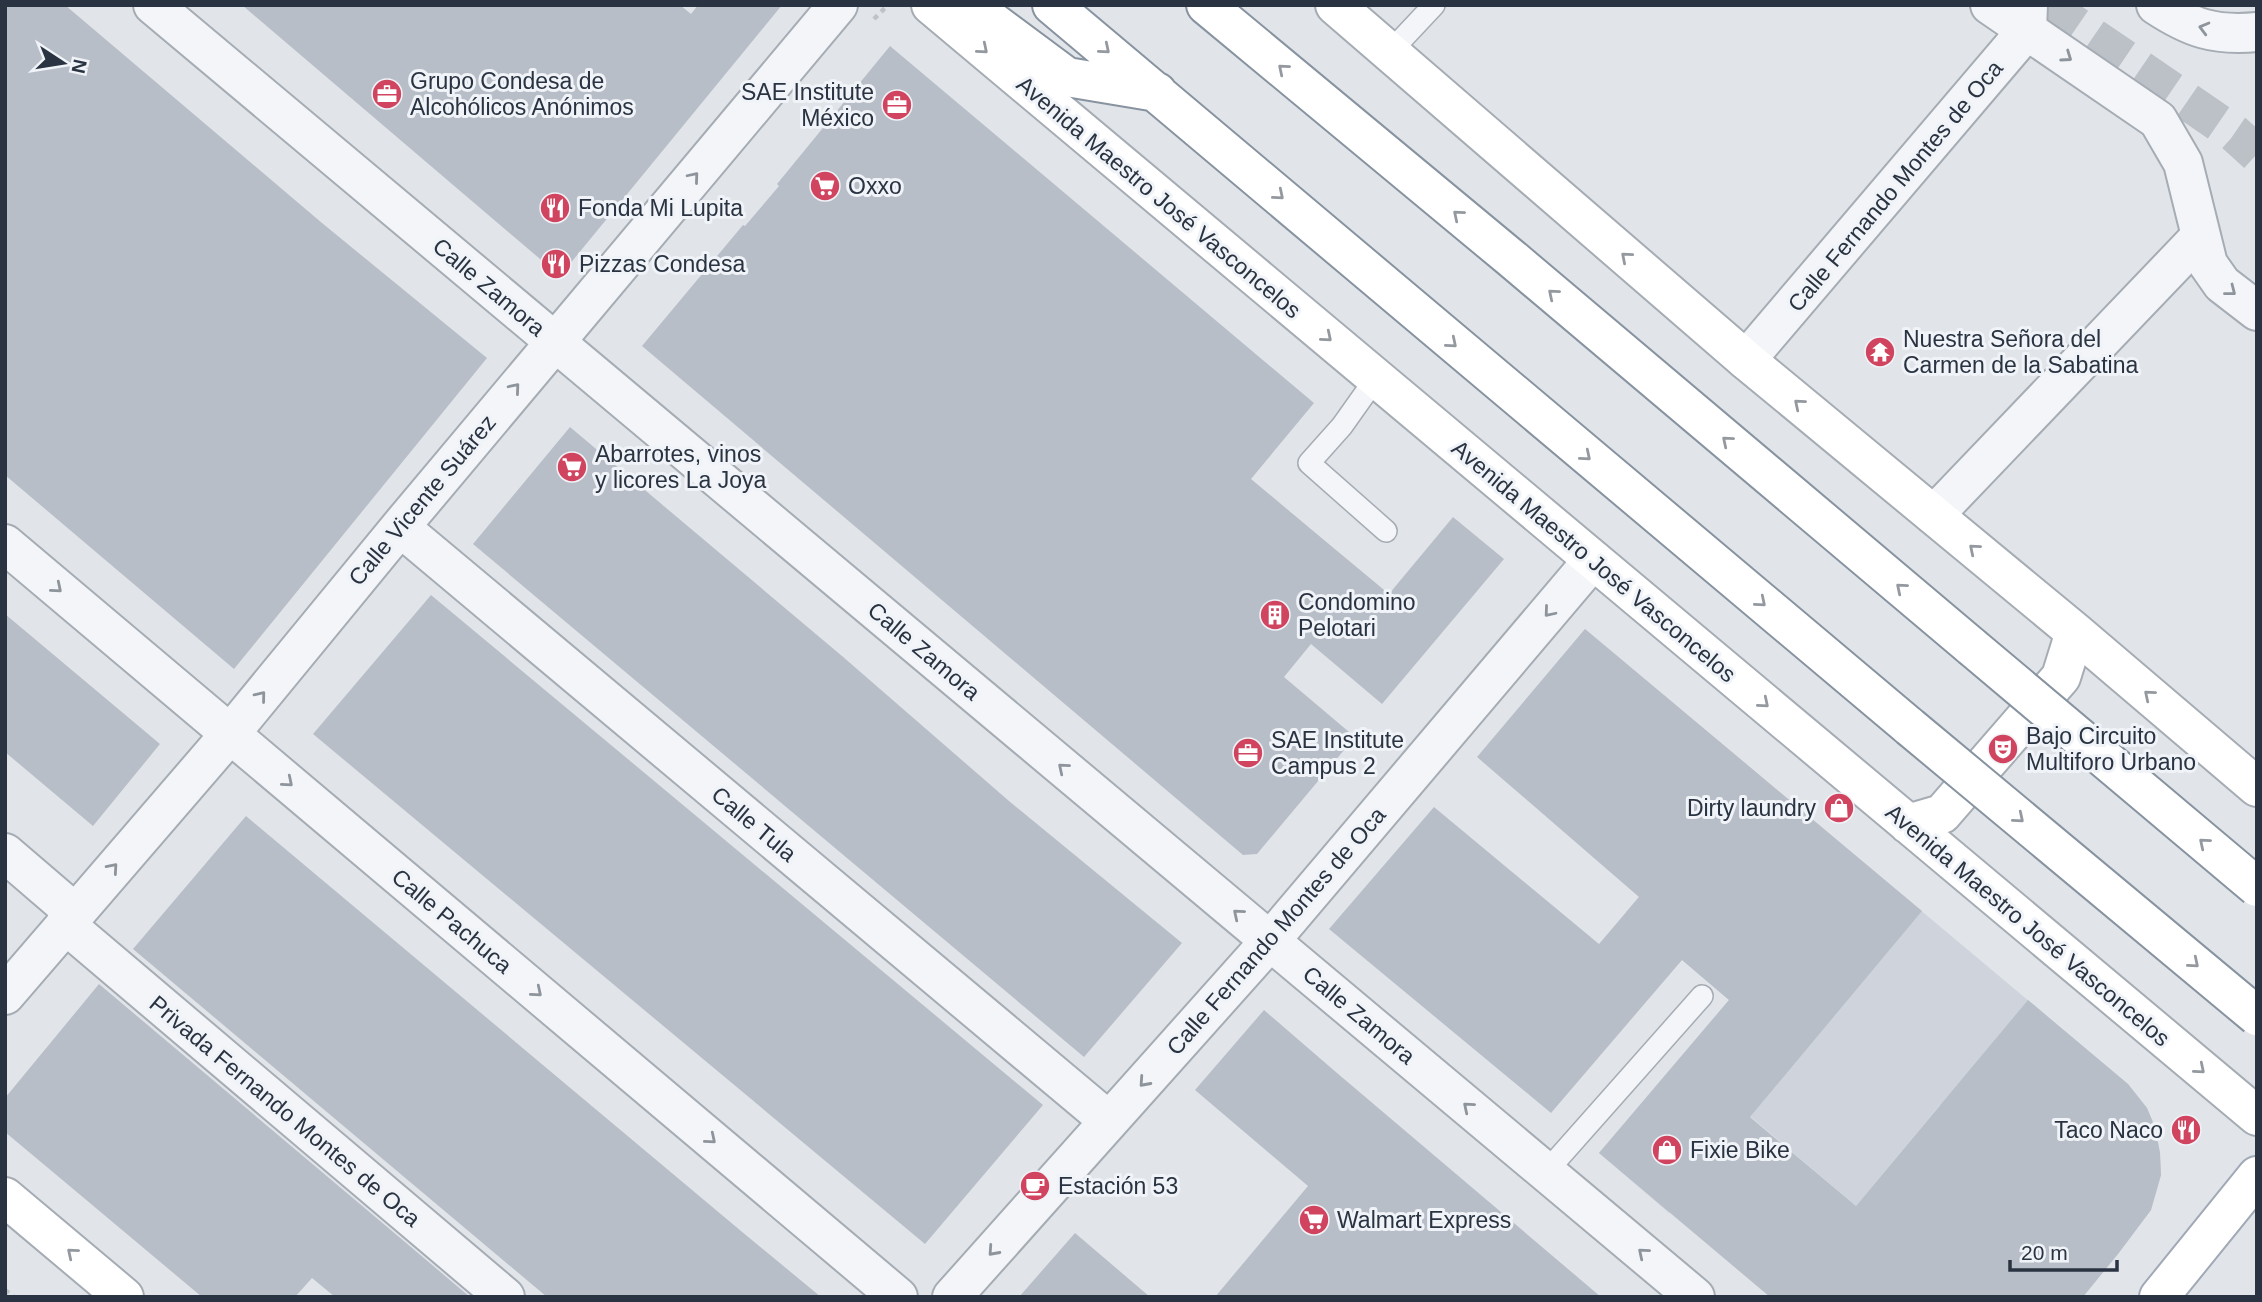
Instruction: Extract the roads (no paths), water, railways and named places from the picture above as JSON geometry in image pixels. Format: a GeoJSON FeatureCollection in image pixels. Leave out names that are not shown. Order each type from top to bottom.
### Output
{"type":"FeatureCollection","features":[{"type":"Feature","properties":{"kind":"main road","name":"Avenida Maestro José Vasconcelos"},"geometry":{"type":"LineString","coordinates":[[931,5],[2257,1116]]}},
{"type":"Feature","properties":{"kind":"main road"},"geometry":{"type":"LineString","coordinates":[[970,5],[1067,77],[1157,92]]}},
{"type":"Feature","properties":{"kind":"main road"},"geometry":{"type":"LineString","coordinates":[[1052,5],[1524,404],[2257,1016]]}},
{"type":"Feature","properties":{"kind":"main road"},"geometry":{"type":"LineString","coordinates":[[1206,5],[1511,258],[2257,887]]}},
{"type":"Feature","properties":{"kind":"main road"},"geometry":{"type":"LineString","coordinates":[[1335,5],[1746,360],[2075,632],[2257,787]]}},
{"type":"Feature","properties":{"kind":"main road"},"geometry":{"type":"LineString","coordinates":[[1908,824],[1942,814],[1952,804],[2061,677],[2075,632]]}},
{"type":"Feature","properties":{"kind":"main road"},"geometry":{"type":"LineString","coordinates":[[2159,1297],[2257,1176]]}},
{"type":"Feature","properties":{"kind":"main road"},"geometry":{"type":"LineString","coordinates":[[5,1197],[124,1297]]}},
{"type":"Feature","properties":{"kind":"street","name":"Calle Zamora"},"geometry":{"type":"LineString","coordinates":[[153,5],[1695,1297]]}},
{"type":"Feature","properties":{"kind":"street","name":"Calle Vicente Suárez"},"geometry":{"type":"LineString","coordinates":[[5,995],[230,733],[838,5]]}},
{"type":"Feature","properties":{"kind":"street"},"geometry":{"type":"LineString","coordinates":[[1990,5],[2028,18],[2158,120],[2183,163],[2208,264],[2221,284],[2257,311]]}},
{"type":"Feature","properties":{"kind":"street"},"geometry":{"type":"LineString","coordinates":[[2156,5],[2183,23],[2214,31],[2257,32]]}},
{"type":"Feature","properties":{"kind":"street","name":"Calle Fernando Montes de Oca"},"geometry":{"type":"LineString","coordinates":[[1746,360],[2028,18]]}},
{"type":"Feature","properties":{"kind":"street"},"geometry":{"type":"LineString","coordinates":[[1934,515],[2200,237]]}},
{"type":"Feature","properties":{"kind":"street","name":"Calle Tula"},"geometry":{"type":"LineString","coordinates":[[400,527],[1109,1121]]}},
{"type":"Feature","properties":{"kind":"street","name":"Calle Pachuca"},"geometry":{"type":"LineString","coordinates":[[5,544],[898,1297]]}},
{"type":"Feature","properties":{"kind":"street","name":"Calle Fernando Montes de Oca"},"geometry":{"type":"LineString","coordinates":[[952,1297],[1270,941],[1593,560]]}},
{"type":"Feature","properties":{"kind":"street","name":"Privada Fernando Montes de Oca"},"geometry":{"type":"LineString","coordinates":[[5,853],[70,919],[505,1297]]}},
{"type":"Feature","properties":{"kind":"lane"},"geometry":{"type":"LineString","coordinates":[[1389,53],[1434,5]]}},
{"type":"Feature","properties":{"kind":"lane"},"geometry":{"type":"LineString","coordinates":[[1376,378],[1342,426],[1309,463],[1386,531]]}},
{"type":"Feature","properties":{"kind":"lane"},"geometry":{"type":"LineString","coordinates":[[1546,1172],[1702,996]]}},
{"type":"Feature","properties":{"kind":"tunnel"},"geometry":{"type":"LineString","coordinates":[[2046,5],[2235,134],[2257,154]]}},
{"type":"Feature","properties":{"kind":"place","name":"Grupo Condesa de Alcohólicos Anónimos"},"geometry":{"type":"Point","coordinates":[387,94]}},
{"type":"Feature","properties":{"kind":"place","name":"SAE Institute México"},"geometry":{"type":"Point","coordinates":[897,105]}},
{"type":"Feature","properties":{"kind":"place","name":"Oxxo"},"geometry":{"type":"Point","coordinates":[825,186]}},
{"type":"Feature","properties":{"kind":"place","name":"Fonda Mi Lupita"},"geometry":{"type":"Point","coordinates":[555,208]}},
{"type":"Feature","properties":{"kind":"place","name":"Pizzas Condesa"},"geometry":{"type":"Point","coordinates":[556,264]}},
{"type":"Feature","properties":{"kind":"place","name":"Nuestra Señora del Carmen de la Sabatina"},"geometry":{"type":"Point","coordinates":[1880,352]}},
{"type":"Feature","properties":{"kind":"place","name":"Abarrotes, vinos y licores La Joya"},"geometry":{"type":"Point","coordinates":[572,467]}},
{"type":"Feature","properties":{"kind":"place","name":"Condomino Pelotari"},"geometry":{"type":"Point","coordinates":[1275,615]}},
{"type":"Feature","properties":{"kind":"place","name":"Bajo Circuito Multiforo Urbano"},"geometry":{"type":"Point","coordinates":[2003,749]}},
{"type":"Feature","properties":{"kind":"place","name":"SAE Institute Campus 2"},"geometry":{"type":"Point","coordinates":[1248,753]}},
{"type":"Feature","properties":{"kind":"place","name":"Dirty laundry"},"geometry":{"type":"Point","coordinates":[1839,808]}},
{"type":"Feature","properties":{"kind":"place","name":"Taco Naco"},"geometry":{"type":"Point","coordinates":[2186,1130]}},
{"type":"Feature","properties":{"kind":"place","name":"Fixie Bike"},"geometry":{"type":"Point","coordinates":[1667,1150]}},
{"type":"Feature","properties":{"kind":"place","name":"Estación 53"},"geometry":{"type":"Point","coordinates":[1035,1186]}},
{"type":"Feature","properties":{"kind":"place","name":"Walmart Express"},"geometry":{"type":"Point","coordinates":[1314,1220]}}]}
